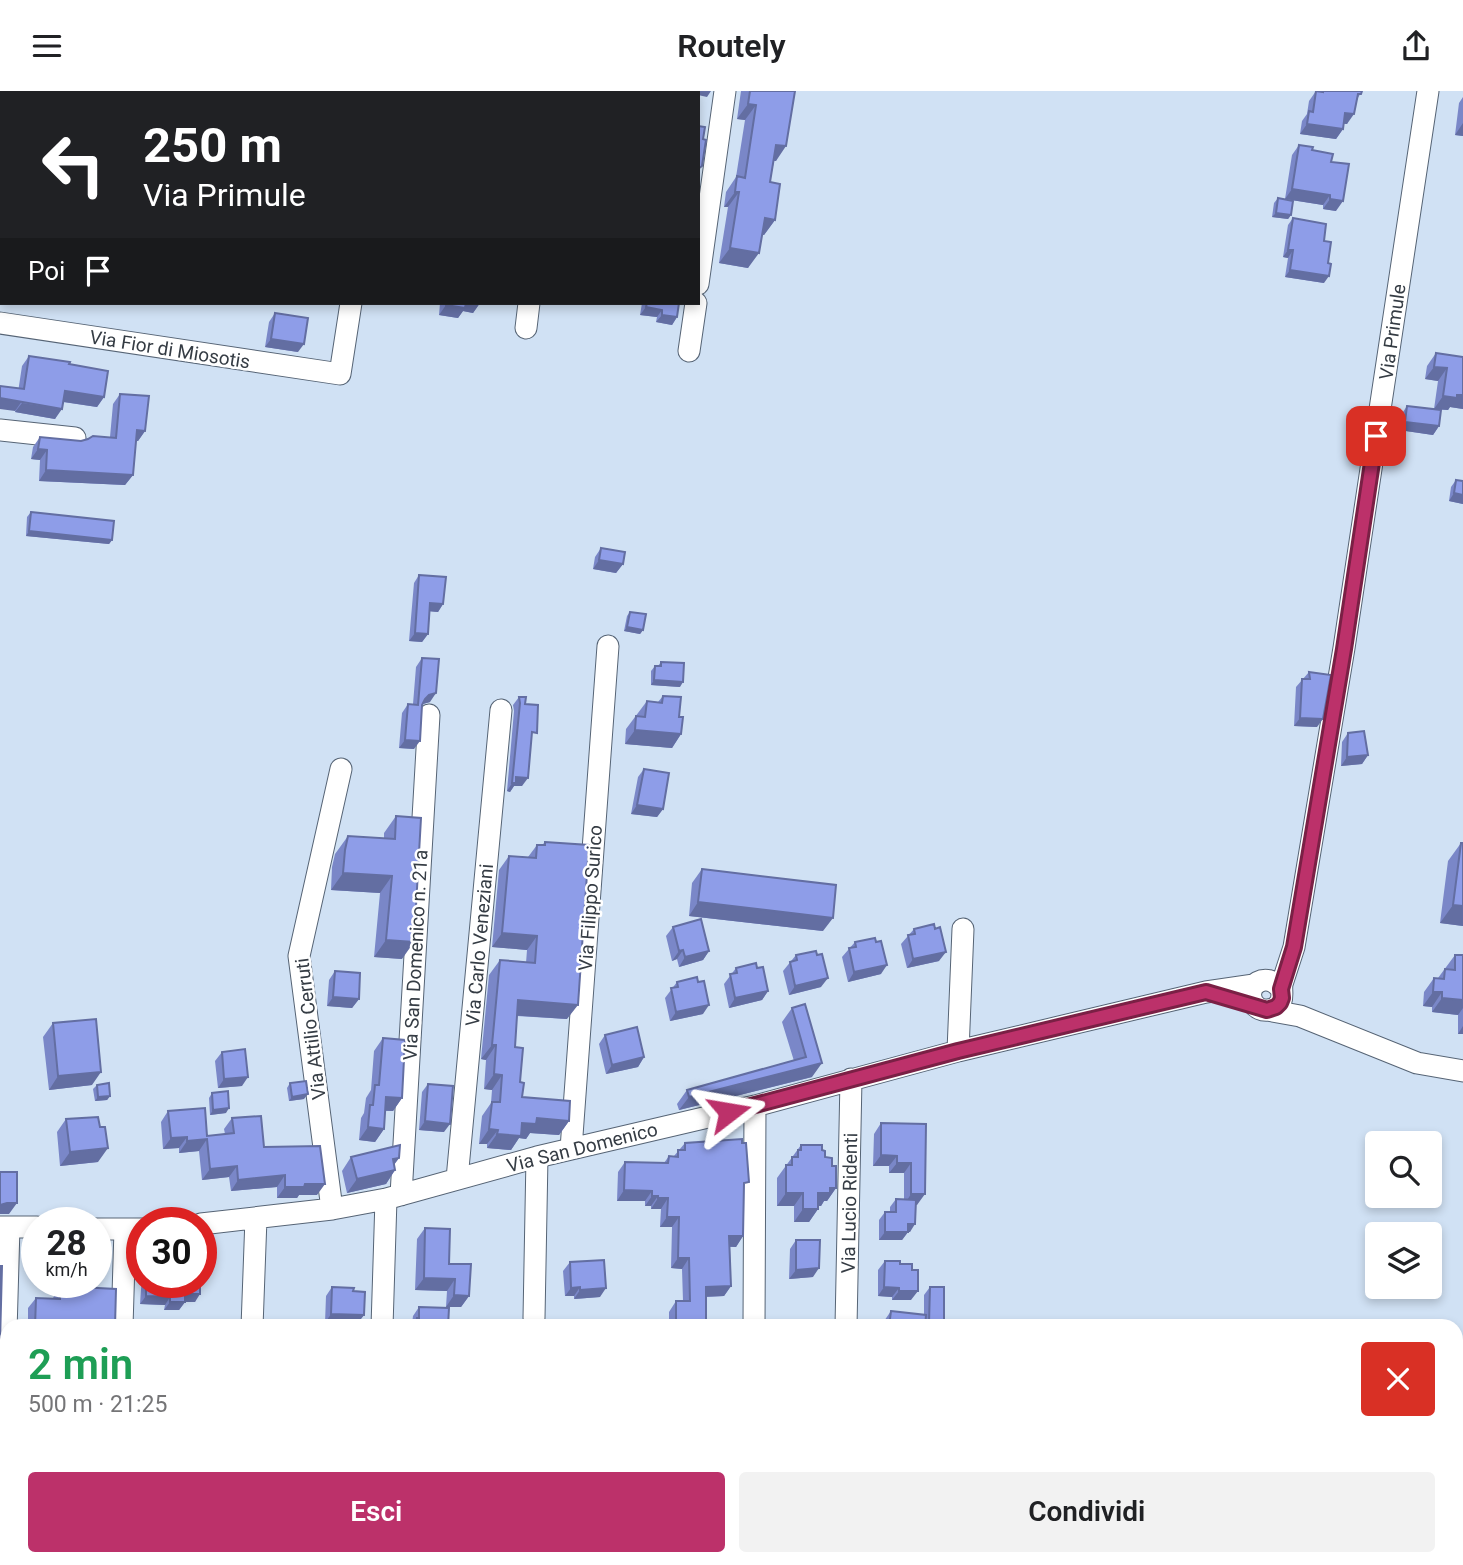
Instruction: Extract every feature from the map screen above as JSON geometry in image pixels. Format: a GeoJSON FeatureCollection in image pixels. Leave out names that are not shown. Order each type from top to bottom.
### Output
{"type":"FeatureCollection","features":[{"type":"Feature","properties":{"kind":"street"},"geometry":{"type":"LineString","coordinates":[[700,270],[726,91]]}},
{"type":"Feature","properties":{"kind":"street","name":"Via Primule"},"geometry":{"type":"LineString","coordinates":[[1271,987],[1294,947],[1344,649],[1428,91]]}},
{"type":"Feature","properties":{"kind":"street","name":"Via Fior di Miosotis"},"geometry":{"type":"LineString","coordinates":[[0,323],[340,374],[351,305]]}},
{"type":"Feature","properties":{"kind":"street"},"geometry":{"type":"LineString","coordinates":[[526,328],[529,305]]}},
{"type":"Feature","properties":{"kind":"street"},"geometry":{"type":"LineString","coordinates":[[689,351],[696,305]]}},
{"type":"Feature","properties":{"kind":"street"},"geometry":{"type":"LineString","coordinates":[[0,430],[75,438]]}},
{"type":"Feature","properties":{"kind":"street","name":"Via Filippo Surico"},"geometry":{"type":"LineString","coordinates":[[571,1149],[608,646]]}},
{"type":"Feature","properties":{"kind":"street","name":"Via Carlo Veneziani"},"geometry":{"type":"LineString","coordinates":[[450,1181],[501,710]]}},
{"type":"Feature","properties":{"kind":"street","name":"Via San Domenico n. 21a"},"geometry":{"type":"LineString","coordinates":[[383,1319],[429,715]]}},
{"type":"Feature","properties":{"kind":"street","name":"Via Attilio Cerruti"},"geometry":{"type":"LineString","coordinates":[[332,1209],[299,956],[341,769]]}},
{"type":"Feature","properties":{"kind":"street"},"geometry":{"type":"LineString","coordinates":[[450,1181],[472,860]]}},
{"type":"Feature","properties":{"kind":"street"},"geometry":{"type":"LineString","coordinates":[[958,1051],[963,929]]}},
{"type":"Feature","properties":{"kind":"street"},"geometry":{"type":"LineString","coordinates":[[1262,1009],[1252,999],[1251,994],[1271,987],[1300,1016]]}},
{"type":"Feature","properties":{"kind":"street","name":"Via San Domenico"},"geometry":{"type":"LineString","coordinates":[[217,1222],[332,1209],[394,1197],[537,1157],[755,1105],[958,1051],[1206,992],[1271,987]]}},
{"type":"Feature","properties":{"kind":"street"},"geometry":{"type":"LineString","coordinates":[[1206,992],[1262,1009],[1300,1016],[1417,1063],[1463,1071]]}},
{"type":"Feature","properties":{"kind":"street","name":"Via Lucio Ridenti"},"geometry":{"type":"LineString","coordinates":[[846,1319],[851,1079]]}},
{"type":"Feature","properties":{"kind":"street"},"geometry":{"type":"LineString","coordinates":[[754,1319],[755,1105]]}},
{"type":"Feature","properties":{"kind":"street"},"geometry":{"type":"LineString","coordinates":[[534,1318],[537,1157]]}},
{"type":"Feature","properties":{"kind":"street"},"geometry":{"type":"LineString","coordinates":[[252,1319],[256,1218]]}},
{"type":"Feature","properties":{"kind":"street"},"geometry":{"type":"LineString","coordinates":[[4,1319],[5,1227]]}},
{"type":"Feature","properties":{"kind":"street"},"geometry":{"type":"LineString","coordinates":[[122,1319],[126,1289]]}},
{"type":"Feature","properties":{"kind":"building"},"geometry":{"type":"Polygon","coordinates":[[[750,91],[795,91],[786,146],[776,145],[770,182],[780,184],[775,220],[765,218],[759,253],[730,248],[739,192],[735,192],[737,176],[745,178],[756,105],[748,104],[750,91]]]}},
{"type":"Feature","properties":{"kind":"building"},"geometry":{"type":"Polygon","coordinates":[[[1316,91],[1362,91],[1358,94],[1354,114],[1345,113],[1343,129],[1307,124],[1309,111],[1313,112],[1316,91]]]}},
{"type":"Feature","properties":{"kind":"building"},"geometry":{"type":"Polygon","coordinates":[[[700,126],[705,127],[703,139],[706,140],[700,168],[700,126]]]}},
{"type":"Feature","properties":{"kind":"building"},"geometry":{"type":"Polygon","coordinates":[[[1299,145],[1333,154],[1331,162],[1349,164],[1343,201],[1330,199],[1330,195],[1292,189],[1299,145]]]}},
{"type":"Feature","properties":{"kind":"building"},"geometry":{"type":"Polygon","coordinates":[[[1278,198],[1293,201],[1291,215],[1276,213],[1278,198]]]}},
{"type":"Feature","properties":{"kind":"building"},"geometry":{"type":"Polygon","coordinates":[[[1293,218],[1326,224],[1324,241],[1331,242],[1329,276],[1290,270],[1293,250],[1288,250],[1293,218]]]}},
{"type":"Feature","properties":{"kind":"building"},"geometry":{"type":"Polygon","coordinates":[[[679,305],[677,317],[662,315],[662,310],[646,307],[679,305]]]}},
{"type":"Feature","properties":{"kind":"building"},"geometry":{"type":"Polygon","coordinates":[[[275,313],[308,318],[304,344],[271,339],[275,313]]]}},
{"type":"Feature","properties":{"kind":"building"},"geometry":{"type":"Polygon","coordinates":[[[1436,353],[1463,357],[1463,395],[1457,395],[1457,398],[1443,396],[1447,368],[1434,367],[1436,353]]]}},
{"type":"Feature","properties":{"kind":"building"},"geometry":{"type":"Polygon","coordinates":[[[29,356],[108,371],[104,397],[65,391],[62,409],[0,398],[0,386],[24,389],[29,356]]]}},
{"type":"Feature","properties":{"kind":"building"},"geometry":{"type":"Polygon","coordinates":[[[120,394],[149,396],[145,431],[137,430],[133,475],[46,470],[47,450],[38,449],[40,437],[81,441],[93,436],[116,438],[120,394]]]}},
{"type":"Feature","properties":{"kind":"building"},"geometry":{"type":"Polygon","coordinates":[[[1407,406],[1441,410],[1439,426],[1405,422],[1407,406]]]}},
{"type":"Feature","properties":{"kind":"building"},"geometry":{"type":"Polygon","coordinates":[[[1456,480],[1463,481],[1463,495],[1454,493],[1456,480]]]}},
{"type":"Feature","properties":{"kind":"building"},"geometry":{"type":"Polygon","coordinates":[[[31,512],[114,521],[112,540],[29,531],[31,512]]]}},
{"type":"Feature","properties":{"kind":"building"},"geometry":{"type":"Polygon","coordinates":[[[601,548],[625,552],[623,564],[599,560],[601,548]]]}},
{"type":"Feature","properties":{"kind":"building"},"geometry":{"type":"Polygon","coordinates":[[[419,575],[446,577],[443,604],[430,603],[428,634],[415,633],[419,575]]]}},
{"type":"Feature","properties":{"kind":"building"},"geometry":{"type":"Polygon","coordinates":[[[630,612],[646,614],[643,630],[627,627],[630,612]]]}},
{"type":"Feature","properties":{"kind":"building"},"geometry":{"type":"Polygon","coordinates":[[[422,658],[439,659],[436,693],[429,695],[422,705],[420,741],[405,740],[408,704],[418,705],[422,658]]]}},
{"type":"Feature","properties":{"kind":"building"},"geometry":{"type":"Polygon","coordinates":[[[661,662],[684,663],[683,682],[654,680],[655,666],[661,666],[661,662]]]}},
{"type":"Feature","properties":{"kind":"building"},"geometry":{"type":"Polygon","coordinates":[[[1309,672],[1331,675],[1323,719],[1300,718],[1302,679],[1310,679],[1309,672]]]}},
{"type":"Feature","properties":{"kind":"building"},"geometry":{"type":"Polygon","coordinates":[[[663,696],[681,697],[681,734],[635,730],[636,716],[645,717],[647,701],[662,703],[663,696]]]}},
{"type":"Feature","properties":{"kind":"building"},"geometry":{"type":"Polygon","coordinates":[[[519,697],[526,697],[525,704],[538,705],[537,733],[532,732],[528,778],[516,777],[516,783],[512,783],[520,703],[519,697]]]}},
{"type":"Feature","properties":{"kind":"building"},"geometry":{"type":"Polygon","coordinates":[[[1364,731],[1368,755],[1347,757],[1348,733],[1364,731]]]}},
{"type":"Feature","properties":{"kind":"building"},"geometry":{"type":"Polygon","coordinates":[[[644,769],[669,773],[663,809],[637,805],[644,769]]]}},
{"type":"Feature","properties":{"kind":"building"},"geometry":{"type":"Polygon","coordinates":[[[396,816],[421,818],[414,942],[386,940],[392,876],[343,873],[348,836],[395,839],[396,816]]]}},
{"type":"Feature","properties":{"kind":"building"},"geometry":{"type":"Polygon","coordinates":[[[545,842],[589,845],[578,1005],[518,1000],[515,1047],[523,1048],[520,1082],[524,1083],[522,1097],[570,1101],[569,1121],[537,1118],[536,1124],[522,1123],[521,1136],[497,1134],[498,1130],[489,1129],[492,1102],[500,1102],[502,1075],[494,1074],[496,1045],[492,1045],[500,960],[535,963],[537,936],[502,933],[509,856],[536,858],[537,845],[545,845],[545,842]]]}},
{"type":"Feature","properties":{"kind":"building"},"geometry":{"type":"Polygon","coordinates":[[[1463,843],[1463,906],[1453,905],[1463,843]]]}},
{"type":"Feature","properties":{"kind":"building"},"geometry":{"type":"Polygon","coordinates":[[[702,869],[836,885],[833,918],[698,902],[702,869]]]}},
{"type":"Feature","properties":{"kind":"building"},"geometry":{"type":"Polygon","coordinates":[[[701,919],[709,951],[685,957],[683,950],[679,951],[673,927],[701,919]]]}},
{"type":"Feature","properties":{"kind":"building"},"geometry":{"type":"Polygon","coordinates":[[[934,924],[935,929],[940,927],[946,952],[913,959],[908,935],[915,934],[914,929],[934,924]]]}},
{"type":"Feature","properties":{"kind":"building"},"geometry":{"type":"Polygon","coordinates":[[[875,938],[876,942],[881,941],[887,965],[854,972],[849,948],[856,947],[855,942],[875,938]]]}},
{"type":"Feature","properties":{"kind":"building"},"geometry":{"type":"Polygon","coordinates":[[[816,951],[817,955],[822,954],[828,978],[795,986],[790,962],[797,960],[796,955],[816,951]]]}},
{"type":"Feature","properties":{"kind":"building"},"geometry":{"type":"Polygon","coordinates":[[[1455,955],[1463,955],[1463,1000],[1442,998],[1442,992],[1433,992],[1434,978],[1444,979],[1445,969],[1455,970],[1455,955]]]}},
{"type":"Feature","properties":{"kind":"building"},"geometry":{"type":"Polygon","coordinates":[[[756,963],[757,968],[763,967],[768,991],[735,998],[730,974],[737,973],[736,968],[756,963]]]}},
{"type":"Feature","properties":{"kind":"building"},"geometry":{"type":"Polygon","coordinates":[[[335,971],[360,973],[359,999],[333,997],[335,971]]]}},
{"type":"Feature","properties":{"kind":"building"},"geometry":{"type":"Polygon","coordinates":[[[697,977],[698,982],[704,981],[709,1005],[676,1012],[671,988],[678,987],[677,982],[697,977]]]}},
{"type":"Feature","properties":{"kind":"building"},"geometry":{"type":"Polygon","coordinates":[[[805,1004],[822,1063],[689,1097],[687,1090],[806,1057],[792,1008],[805,1004]]]}},
{"type":"Feature","properties":{"kind":"building"},"geometry":{"type":"Polygon","coordinates":[[[96,1019],[101,1072],[58,1076],[53,1023],[96,1019]]]}},
{"type":"Feature","properties":{"kind":"building"},"geometry":{"type":"Polygon","coordinates":[[[637,1027],[644,1057],[612,1065],[605,1035],[637,1027]]]}},
{"type":"Feature","properties":{"kind":"building"},"geometry":{"type":"Polygon","coordinates":[[[383,1038],[405,1040],[402,1098],[386,1097],[384,1129],[368,1127],[375,1085],[379,1085],[383,1038]]]}},
{"type":"Feature","properties":{"kind":"building"},"geometry":{"type":"Polygon","coordinates":[[[245,1049],[248,1077],[224,1079],[222,1052],[245,1049]]]}},
{"type":"Feature","properties":{"kind":"building"},"geometry":{"type":"Polygon","coordinates":[[[306,1081],[308,1094],[292,1097],[290,1083],[306,1081]]]}},
{"type":"Feature","properties":{"kind":"building"},"geometry":{"type":"Polygon","coordinates":[[[109,1083],[110,1096],[98,1097],[97,1085],[109,1083]]]}},
{"type":"Feature","properties":{"kind":"building"},"geometry":{"type":"Polygon","coordinates":[[[428,1084],[453,1086],[450,1124],[425,1121],[428,1084]]]}},
{"type":"Feature","properties":{"kind":"building"},"geometry":{"type":"Polygon","coordinates":[[[228,1091],[229,1108],[213,1110],[212,1093],[228,1091]]]}},
{"type":"Feature","properties":{"kind":"building"},"geometry":{"type":"Polygon","coordinates":[[[205,1108],[207,1136],[234,1133],[232,1118],[261,1116],[264,1147],[320,1146],[325,1184],[285,1187],[285,1175],[238,1180],[237,1166],[210,1169],[207,1139],[187,1141],[187,1137],[171,1138],[168,1111],[205,1108]]]}},
{"type":"Feature","properties":{"kind":"building"},"geometry":{"type":"Polygon","coordinates":[[[98,1117],[100,1127],[105,1127],[108,1148],[70,1152],[66,1119],[98,1117]]]}},
{"type":"Feature","properties":{"kind":"building"},"geometry":{"type":"Polygon","coordinates":[[[881,1123],[926,1124],[925,1194],[911,1194],[911,1163],[897,1163],[897,1156],[881,1155],[881,1123]]]}},
{"type":"Feature","properties":{"kind":"building"},"geometry":{"type":"Polygon","coordinates":[[[742,1139],[742,1143],[746,1143],[749,1182],[744,1183],[743,1236],[729,1236],[731,1286],[706,1287],[706,1319],[676,1319],[676,1301],[690,1301],[689,1258],[678,1258],[679,1217],[667,1217],[668,1198],[652,1196],[652,1191],[624,1190],[625,1162],[668,1163],[669,1156],[678,1157],[678,1150],[685,1150],[685,1143],[742,1139]]]}},
{"type":"Feature","properties":{"kind":"building"},"geometry":{"type":"Polygon","coordinates":[[[400,1145],[399,1158],[393,1159],[395,1170],[357,1179],[351,1157],[400,1145]]]}},
{"type":"Feature","properties":{"kind":"building"},"geometry":{"type":"Polygon","coordinates":[[[801,1145],[822,1145],[825,1157],[832,1158],[832,1166],[836,1166],[836,1188],[830,1188],[830,1193],[818,1193],[818,1209],[803,1209],[803,1193],[786,1193],[786,1165],[792,1165],[792,1157],[798,1157],[801,1145]]]}},
{"type":"Feature","properties":{"kind":"building"},"geometry":{"type":"Polygon","coordinates":[[[0,1172],[17,1172],[17,1203],[0,1205],[0,1172]]]}},
{"type":"Feature","properties":{"kind":"building"},"geometry":{"type":"Polygon","coordinates":[[[896,1199],[916,1200],[915,1224],[908,1224],[908,1232],[885,1232],[885,1212],[896,1212],[896,1199]]]}},
{"type":"Feature","properties":{"kind":"building"},"geometry":{"type":"Polygon","coordinates":[[[425,1228],[450,1229],[449,1264],[471,1264],[469,1296],[454,1295],[455,1279],[424,1278],[425,1228]]]}},
{"type":"Feature","properties":{"kind":"building"},"geometry":{"type":"Polygon","coordinates":[[[796,1240],[820,1240],[819,1268],[796,1270],[796,1240]]]}},
{"type":"Feature","properties":{"kind":"building"},"geometry":{"type":"Polygon","coordinates":[[[604,1260],[606,1288],[571,1288],[570,1262],[604,1260]]]}},
{"type":"Feature","properties":{"kind":"building"},"geometry":{"type":"Polygon","coordinates":[[[885,1261],[912,1264],[912,1270],[918,1270],[918,1291],[899,1291],[899,1288],[884,1287],[885,1261]]]}},
{"type":"Feature","properties":{"kind":"building"},"geometry":{"type":"Polygon","coordinates":[[[0,1266],[2,1266],[1,1319],[0,1266]]]}},
{"type":"Feature","properties":{"kind":"building"},"geometry":{"type":"Polygon","coordinates":[[[332,1287],[354,1288],[353,1291],[365,1292],[364,1315],[331,1314],[332,1287]]]}},
{"type":"Feature","properties":{"kind":"building"},"geometry":{"type":"Polygon","coordinates":[[[930,1287],[944,1287],[944,1319],[929,1319],[930,1287]]]}},
{"type":"Feature","properties":{"kind":"building"},"geometry":{"type":"Polygon","coordinates":[[[112,1289],[116,1289],[115,1319],[35,1319],[36,1298],[112,1298],[112,1289]]]}},
{"type":"Feature","properties":{"kind":"building"},"geometry":{"type":"Polygon","coordinates":[[[170,1298],[185,1298],[185,1302],[170,1302],[170,1298]]]}},
{"type":"Feature","properties":{"kind":"building"},"geometry":{"type":"Polygon","coordinates":[[[419,1307],[449,1308],[448,1319],[417,1319],[419,1307]]]}},
{"type":"Feature","properties":{"kind":"building"},"geometry":{"type":"Polygon","coordinates":[[[891,1311],[926,1315],[926,1319],[890,1319],[891,1311]]]}},
{"type":"Feature","properties":{"kind":"route"},"geometry":{"type":"LineString","coordinates":[[729,1112],[958,1051],[1206,992],[1267,1010],[1280,1003],[1281,989],[1294,947],[1344,649],[1376,436]]}}]}
